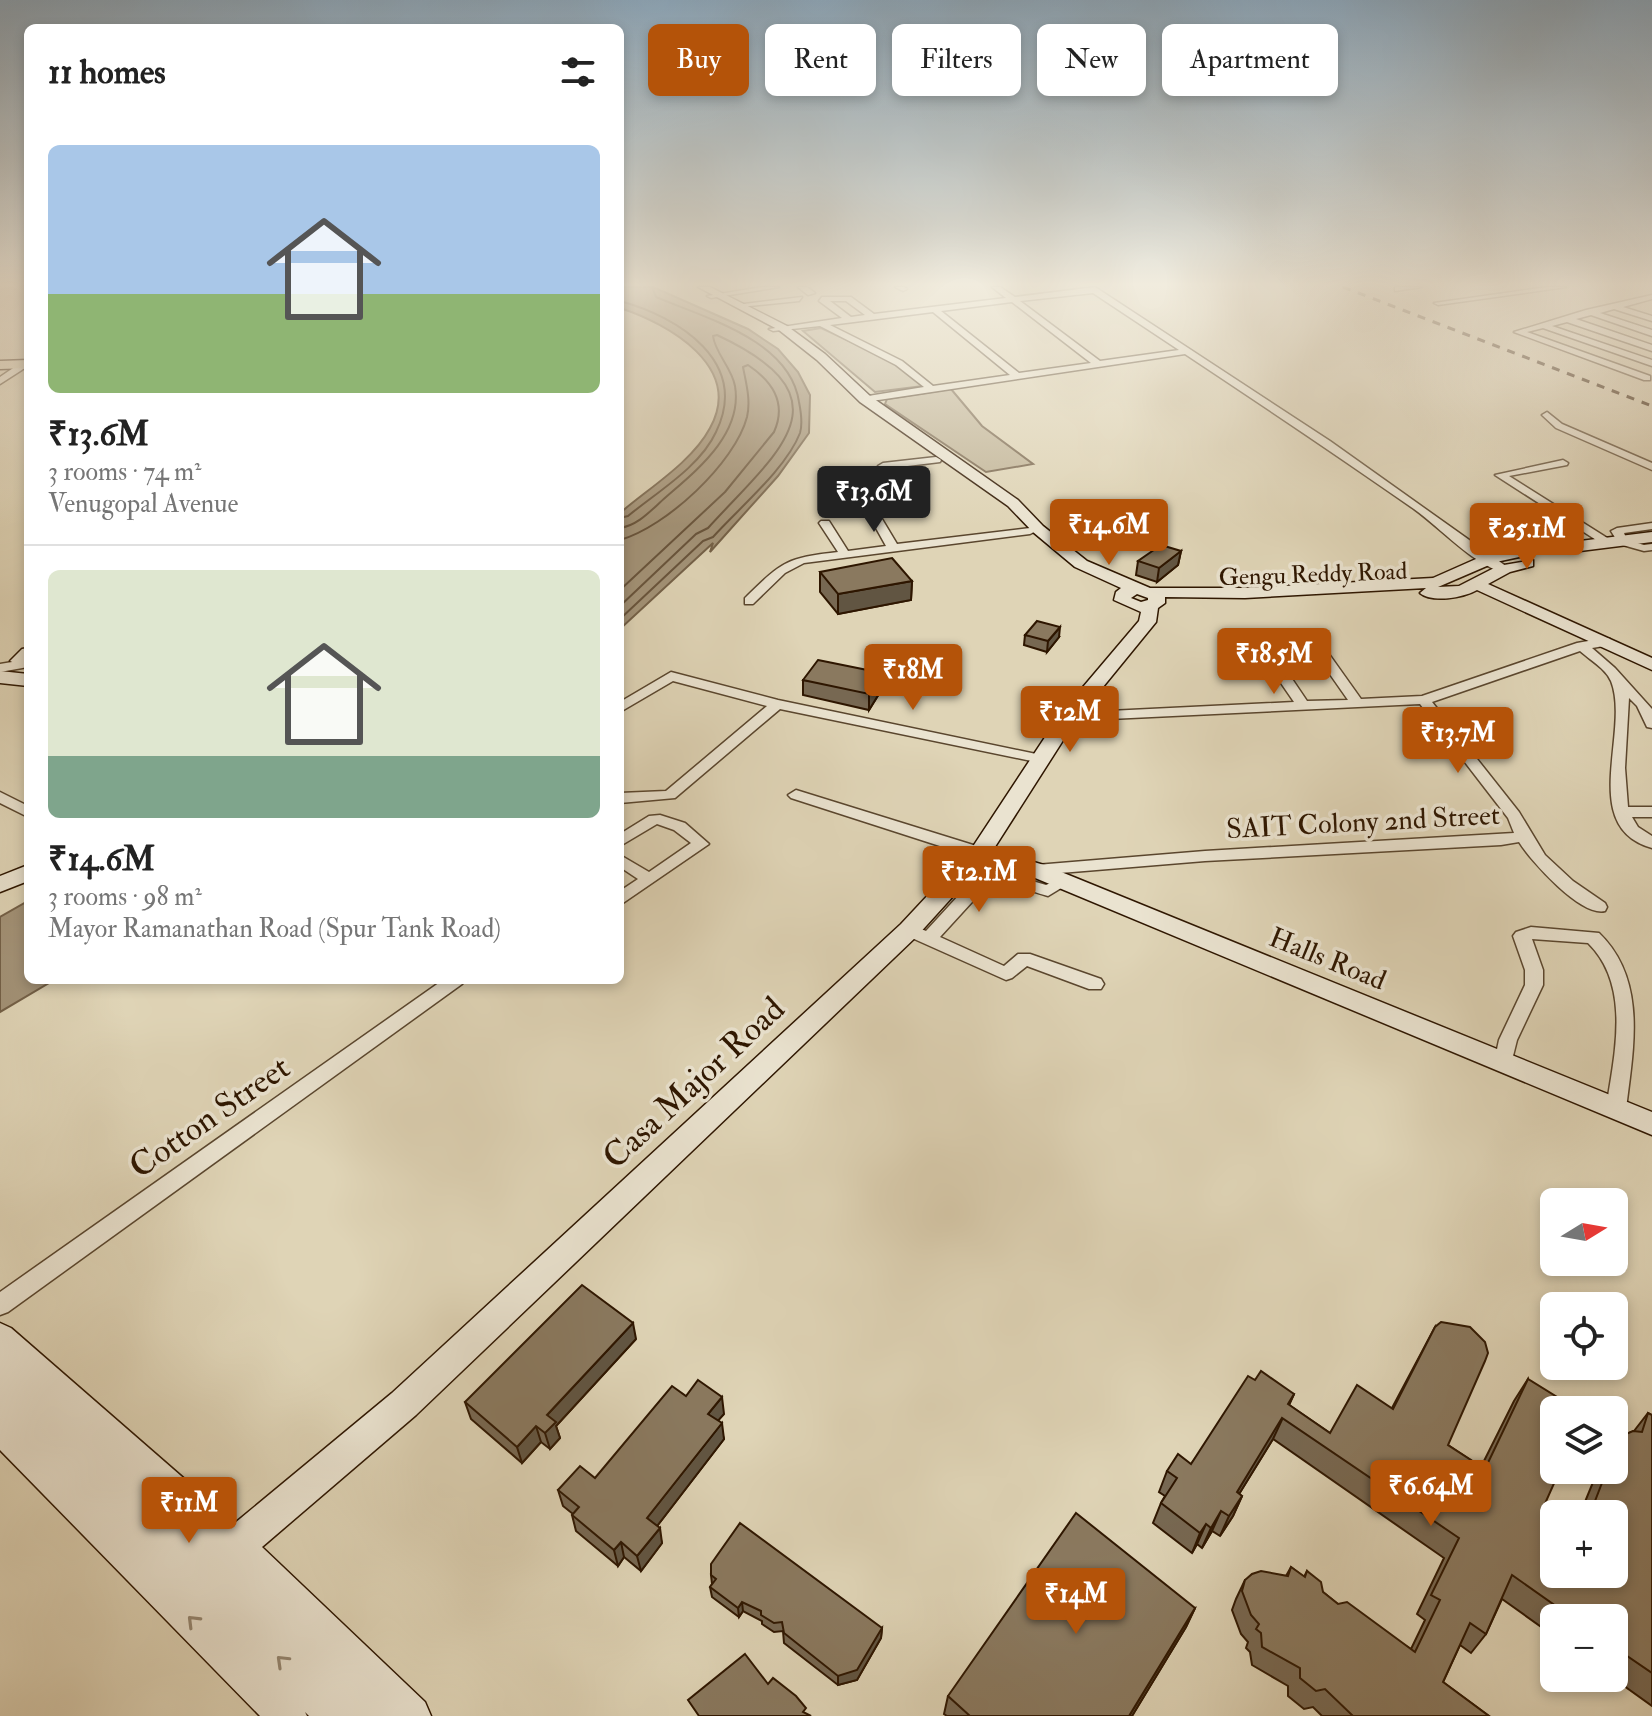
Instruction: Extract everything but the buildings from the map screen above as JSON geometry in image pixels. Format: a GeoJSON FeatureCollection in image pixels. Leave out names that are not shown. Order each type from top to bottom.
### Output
{"type":"FeatureCollection","features":[{"type":"Feature","properties":{"kind":"main road"},"geometry":{"type":"LineString","coordinates":[[825,367],[936,460],[1007,506],[1068,566],[1123,599],[1146,608],[1245,593],[1436,583],[1448,578],[1479,587],[1583,641],[1605,642],[1652,665]]}},
{"type":"Feature","properties":{"kind":"main road"},"geometry":{"type":"LineString","coordinates":[[832,367],[865,399],[1013,503],[1076,561],[1106,578],[1146,608]]}},
{"type":"Feature","properties":{"kind":"main road","name":"Gengu Reddy Road"},"geometry":{"type":"LineString","coordinates":[[1448,578],[1485,559],[1557,544],[1580,546],[1652,537]]}},
{"type":"Feature","properties":{"kind":"main road"},"geometry":{"type":"LineString","coordinates":[[1479,587],[1504,569],[1572,554],[1580,546]]}},
{"type":"Feature","properties":{"kind":"main road","name":"Gengu Reddy Road"},"geometry":{"type":"LineString","coordinates":[[1146,608],[1449,592],[1479,587]]}},
{"type":"Feature","properties":{"kind":"main road"},"geometry":{"type":"LineString","coordinates":[[1123,599],[1146,608]]}},
{"type":"Feature","properties":{"kind":"main road","name":"Casa Major Road"},"geometry":{"type":"LineString","coordinates":[[235,1546],[404,1404],[919,934],[1146,608]]}},
{"type":"Feature","properties":{"kind":"main road"},"geometry":{"type":"LineString","coordinates":[[0,677],[24,662]]}},
{"type":"Feature","properties":{"kind":"main road","name":"Halls Road"},"geometry":{"type":"LineString","coordinates":[[976,856],[1011,853],[1032,868],[1063,882],[1652,1124]]}},
{"type":"Feature","properties":{"kind":"main road"},"geometry":{"type":"LineString","coordinates":[[976,856],[1004,865],[1032,868]]}},
{"type":"Feature","properties":{"kind":"main road"},"geometry":{"type":"LineString","coordinates":[[0,869],[24,858]]}},
{"type":"Feature","properties":{"kind":"main road"},"geometry":{"type":"LineString","coordinates":[[0,885],[24,874]]}},
{"type":"Feature","properties":{"kind":"main road"},"geometry":{"type":"LineString","coordinates":[[0,1338],[235,1546],[411,1716]]}},
{"type":"Feature","properties":{"kind":"main road"},"geometry":{"type":"LineString","coordinates":[[0,1361],[259,1597],[380,1716]]}},
{"type":"Feature","properties":{"kind":"main road"},"geometry":{"type":"LineString","coordinates":[[0,1393],[58,1443],[337,1716]]}},
{"type":"Feature","properties":{"kind":"main road"},"geometry":{"type":"LineString","coordinates":[[0,1426],[287,1716]]}},
{"type":"Feature","properties":{"kind":"street"},"geometry":{"type":"LineString","coordinates":[[0,381],[22,367]]}},
{"type":"Feature","properties":{"kind":"street"},"geometry":{"type":"LineString","coordinates":[[904,367],[930,388]]}},
{"type":"Feature","properties":{"kind":"street"},"geometry":{"type":"LineString","coordinates":[[1006,367],[1016,375]]}},
{"type":"Feature","properties":{"kind":"street"},"geometry":{"type":"LineString","coordinates":[[865,399],[1069,367]]}},
{"type":"Feature","properties":{"kind":"street"},"geometry":{"type":"LineString","coordinates":[[1211,367],[1339,451],[1485,559],[1504,569]]}},
{"type":"Feature","properties":{"kind":"street"},"geometry":{"type":"LineString","coordinates":[[1626,367],[1650,374]]}},
{"type":"Feature","properties":{"kind":"street"},"geometry":{"type":"LineString","coordinates":[[1547,415],[1559,426],[1652,467]]}},
{"type":"Feature","properties":{"kind":"street"},"geometry":{"type":"LineString","coordinates":[[883,466],[936,460]]}},
{"type":"Feature","properties":{"kind":"street"},"geometry":{"type":"LineString","coordinates":[[1563,463],[1500,475],[1615,543],[1652,547]]}},
{"type":"Feature","properties":{"kind":"street"},"geometry":{"type":"LineString","coordinates":[[862,494],[894,550]]}},
{"type":"Feature","properties":{"kind":"street"},"geometry":{"type":"LineString","coordinates":[[825,523],[846,556]]}},
{"type":"Feature","properties":{"kind":"street"},"geometry":{"type":"LineString","coordinates":[[1615,543],[1617,531],[1652,526]]}},
{"type":"Feature","properties":{"kind":"street"},"geometry":{"type":"LineString","coordinates":[[749,601],[781,570],[801,560],[1030,531]]}},
{"type":"Feature","properties":{"kind":"street"},"geometry":{"type":"LineString","coordinates":[[1068,717],[1424,700],[1583,641],[1643,704],[1652,724]]}},
{"type":"Feature","properties":{"kind":"street"},"geometry":{"type":"LineString","coordinates":[[1319,650],[1357,703]]}},
{"type":"Feature","properties":{"kind":"street"},"geometry":{"type":"LineString","coordinates":[[0,660],[24,661]]}},
{"type":"Feature","properties":{"kind":"street"},"geometry":{"type":"LineString","coordinates":[[0,668],[24,662]]}},
{"type":"Feature","properties":{"kind":"street"},"geometry":{"type":"LineString","coordinates":[[1277,667],[1303,706]]}},
{"type":"Feature","properties":{"kind":"street"},"geometry":{"type":"LineString","coordinates":[[624,705],[671,676],[777,704],[1041,759]]}},
{"type":"Feature","properties":{"kind":"street"},"geometry":{"type":"LineString","coordinates":[[1617,678],[1622,694],[1618,787],[1622,812],[1629,828],[1652,843]]}},
{"type":"Feature","properties":{"kind":"street","name":"SAIT Colony 2nd Street"},"geometry":{"type":"LineString","coordinates":[[1032,868],[1501,840],[1523,836],[1522,826],[1424,700]]}},
{"type":"Feature","properties":{"kind":"street"},"geometry":{"type":"LineString","coordinates":[[624,798],[670,795],[777,704]]}},
{"type":"Feature","properties":{"kind":"street"},"geometry":{"type":"LineString","coordinates":[[796,795],[976,856]]}},
{"type":"Feature","properties":{"kind":"street"},"geometry":{"type":"LineString","coordinates":[[0,797],[24,810]]}},
{"type":"Feature","properties":{"kind":"street"},"geometry":{"type":"LineString","coordinates":[[1622,812],[1652,812]]}},
{"type":"Feature","properties":{"kind":"street"},"geometry":{"type":"LineString","coordinates":[[624,838],[654,819],[661,818],[686,830],[701,844],[624,896]]}},
{"type":"Feature","properties":{"kind":"street"},"geometry":{"type":"LineString","coordinates":[[1523,836],[1558,879],[1599,907]]}},
{"type":"Feature","properties":{"kind":"street"},"geometry":{"type":"LineString","coordinates":[[624,863],[649,879]]}},
{"type":"Feature","properties":{"kind":"street"},"geometry":{"type":"LineString","coordinates":[[1063,882],[1048,891],[1005,878],[986,881],[919,934],[1006,974],[1024,958],[1095,984]]}},
{"type":"Feature","properties":{"kind":"street"},"geometry":{"type":"LineString","coordinates":[[1503,1063],[1508,1040],[1534,985],[1534,970],[1522,936],[1531,933],[1593,937],[1603,948],[1617,978],[1626,1023],[1616,1109]]}},
{"type":"Feature","properties":{"kind":"street","name":"Cotton Street"},"geometry":{"type":"LineString","coordinates":[[0,1305],[450,984]]}},
{"type":"Feature","properties":{"kind":"shaded area"},"geometry":{"type":"Polygon","coordinates":[[[846,367],[903,367],[923,386],[875,392],[846,367]]]}},
{"type":"Feature","properties":{"kind":"shaded area"},"geometry":{"type":"Polygon","coordinates":[[[951,389],[982,426],[1033,464],[986,472],[885,404],[887,399],[951,389]]]}},
{"type":"Feature","properties":{"kind":"water"},"geometry":{"type":"Polygon","coordinates":[[[709,367],[794,367],[810,395],[809,433],[778,476],[710,552],[713,543],[624,625],[624,510],[669,474],[702,440],[718,406],[717,386],[709,367]]]}},
{"type":"Feature","properties":{"kind":"water"},"geometry":{"type":"Polygon","coordinates":[[[24,903],[24,984],[47,984],[0,1012],[0,917],[24,903]]]}},
{"type":"Feature","properties":{"kind":"railway"},"geometry":{"type":"LineString","coordinates":[[1551,367],[1652,406]]}}]}
